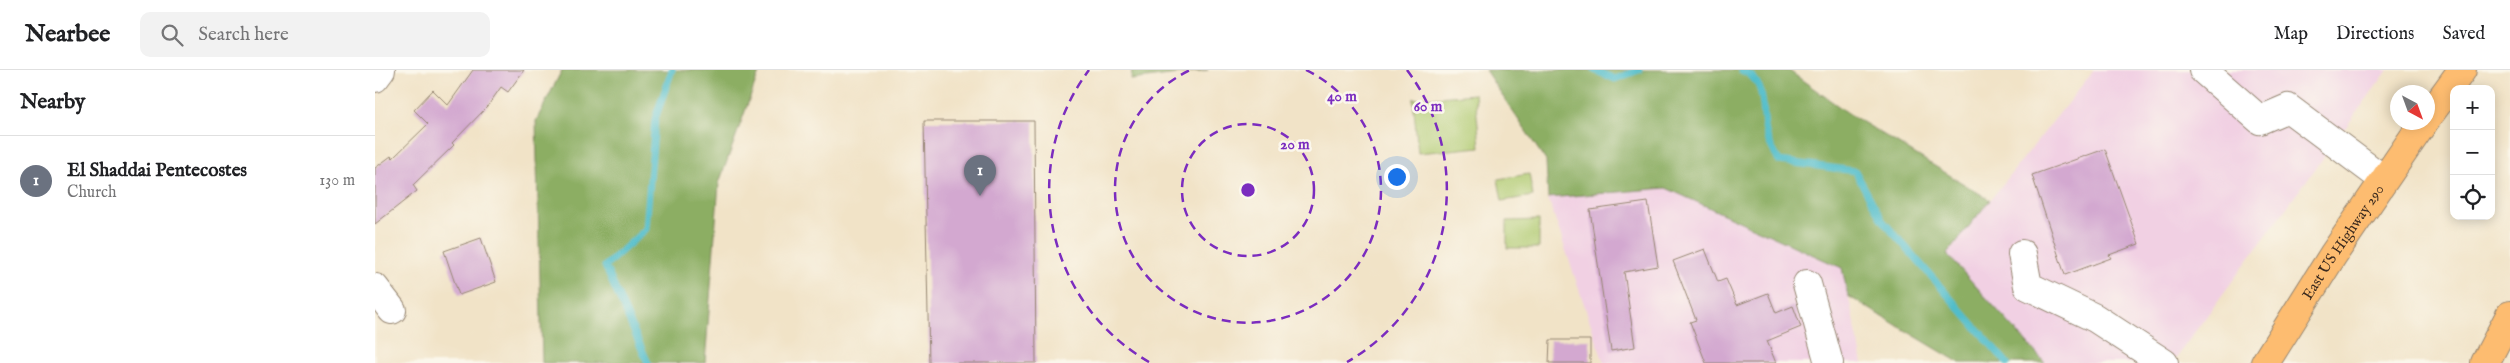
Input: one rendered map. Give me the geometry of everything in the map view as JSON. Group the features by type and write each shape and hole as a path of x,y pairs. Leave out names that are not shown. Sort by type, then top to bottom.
{"main road":[{"path":"2435,107 2462,70"},
{"name":"East US Highway 290","path":"2265,363 2284,330 2383,179 2418,130"},
{"path":"2485,363 2510,315"},
{"path":"2248,363 2284,330"},
{"path":"2279,363 2284,330"}],"street":[{"path":"375,78 381,70"},
{"path":"2203,70 2260,120 2288,108 2383,179"},
{"path":"2022,254 2028,286 2095,318 2164,363"},
{"path":"1807,284 1829,363"},
{"path":"375,288 392,310"}],"shaded area":[{"path":"2094,70 2388,70 2172,363 2045,363 1947,254"},
{"path":"1822,175 1863,363 1604,363 1548,198"}],"green space":[{"path":"562,70 760,70 719,183 705,363 542,363 536,121"},
{"path":"1132,70 1208,70 1131,80"},
{"path":"1485,70 1788,70 1848,113 1990,200 1947,254 2045,363 1960,363 1848,296 1842,268 1666,188 1548,198 1546,161"},
{"path":"1475,94 1480,147 1418,153 1413,99"},
{"path":"1529,174 1533,196 1502,201 1498,179"},
{"path":"1539,220 1539,248 1507,248 1507,221"}],"building":[{"path":"473,70 524,70 508,92 501,87 487,107 452,143 454,145 413,185 417,191 375,224 375,168 391,156 393,158 428,124 414,110 433,90 448,105"},
{"path":"924,121 1034,121 1036,363 929,363"},
{"path":"2105,149 2139,244 2109,255 2111,258 2065,275 2032,175"},
{"path":"1648,202 1658,266 1624,272 1635,347 1611,351 1590,210"},
{"path":"481,238 496,282 459,295 444,251"},
{"path":"1705,249 1718,282 1726,279 1737,305 1768,293 1776,313 1793,306 1801,327 1767,341 1776,363 1706,363 1690,322 1696,320 1673,261"},
{"path":"1550,340 1590,340 1590,363 1549,363"}],"waterway":[{"path":"648,363 605,266 646,229 655,119 672,70"},
{"path":"1594,70 1615,79 1639,70"},
{"path":"1741,70 1750,75 1760,90 1767,136 1779,161 1855,171 1882,220 2007,363"}],"place":[{"name":"El Shaddai Pentecostes","path":"980,196"}]}
